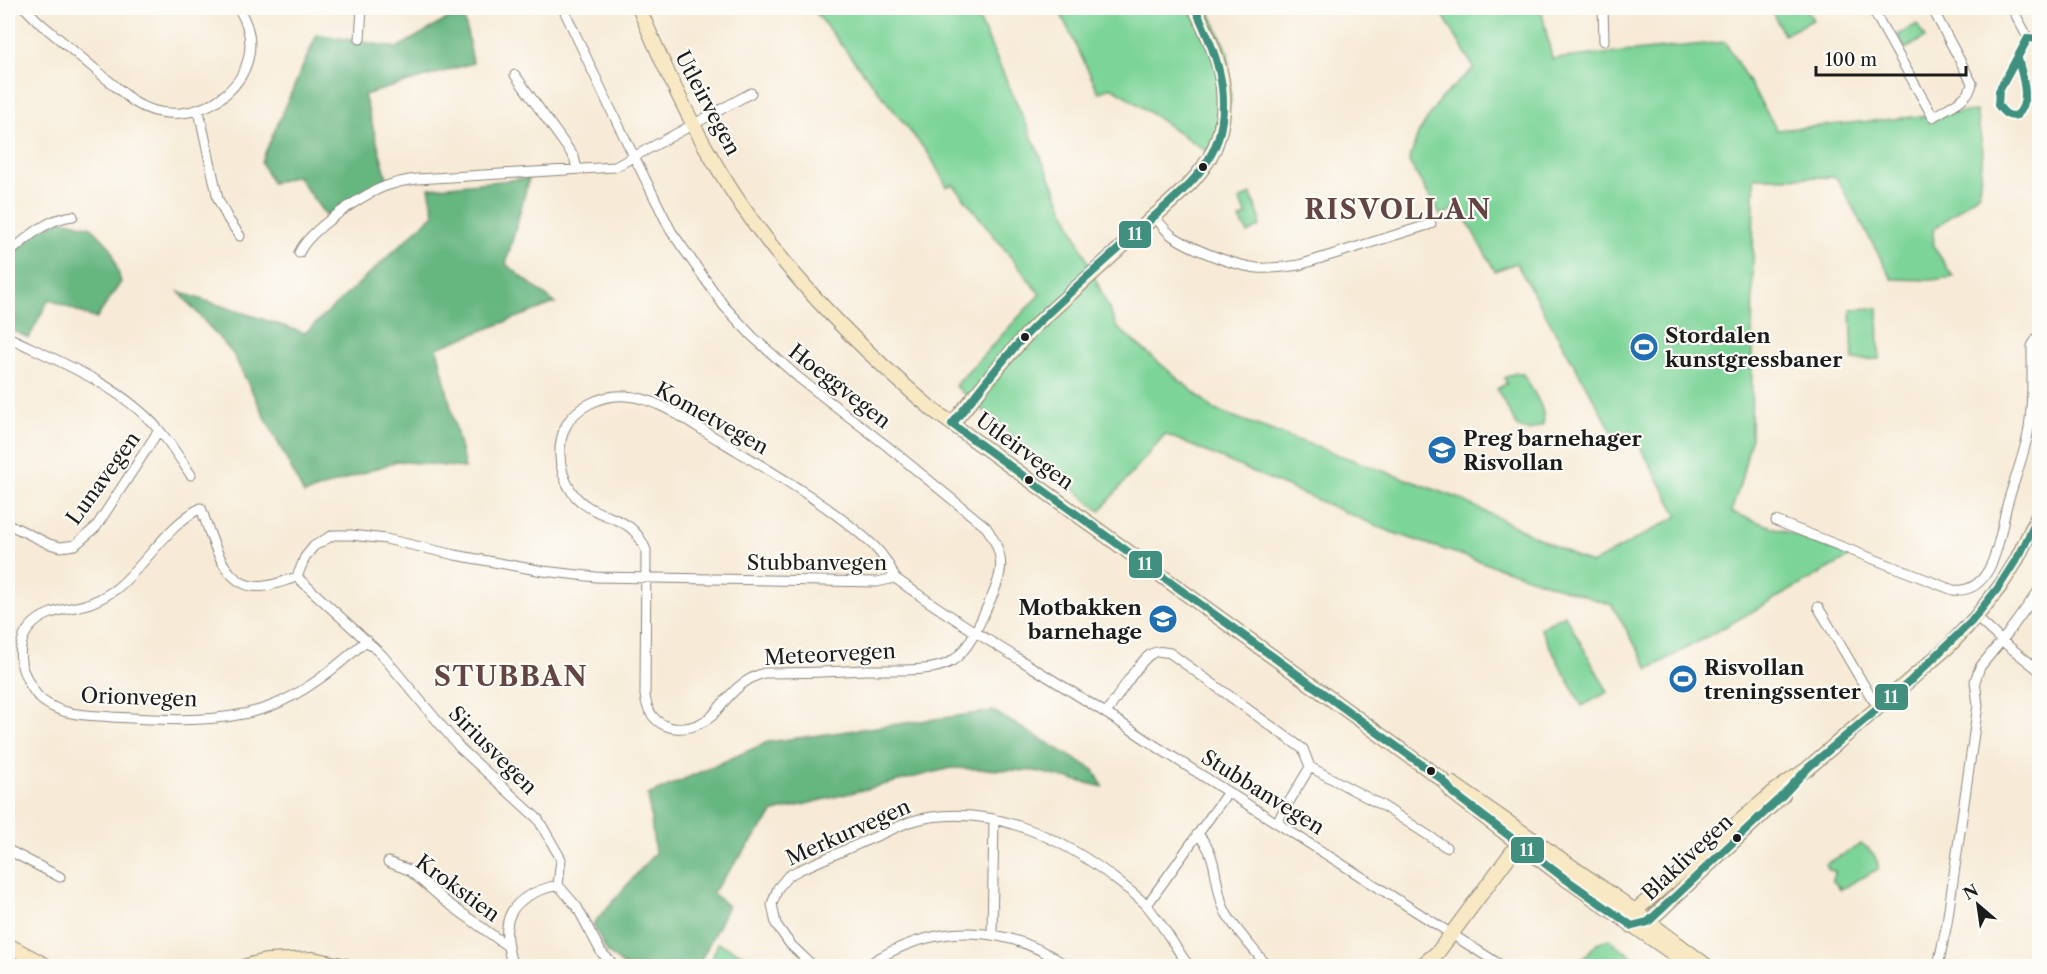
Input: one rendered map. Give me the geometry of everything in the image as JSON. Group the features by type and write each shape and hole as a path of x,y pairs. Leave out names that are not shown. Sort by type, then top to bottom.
{"main road":[{"name":"Utleirvegen","path":"639,8 658,54 692,124 746,210 815,298 881,364 952,424 1443,780 1452,793 1635,911 1707,966"},
{"path":"952,424 992,374 1037,325 1155,217 1204,168 1218,140 1226,102 1224,79 1206,29 1195,8"},
{"name":"Blaklivegen","path":"1807,769 1781,797 1648,922 1632,926 1635,911 1768,797 1807,769 1949,646 1976,617 2015,563 2040,512"},
{"name":"Utleirvegen","path":"1522,838 1632,926 1691,966"},
{"path":"1421,966 1438,952 1522,838"},
{"path":"8,945 31,963 47,966"},
{"path":"246,966 266,961 313,959 347,966"}],"street":[{"path":"25,8 113,86 141,107 166,114 199,111 220,100 231,88 247,60 249,33 247,22 238,8"},
{"path":"360,39 362,8"},
{"name":"Hoeggvegen","path":"563,8 671,231 709,287 740,324 799,378 986,527 998,548 1001,559 1001,576 975,632"},
{"path":"1603,8 1604,41"},
{"path":"1872,8 1933,117 1967,95 1972,90 1972,83 1932,8"},
{"path":"2012,8 2028,38 2040,39"},
{"path":"515,75 574,157 577,169"},
{"path":"299,254 302,245 318,229 374,191 390,184 417,179 615,167 752,93"},
{"path":"199,111 218,199 240,236"},
{"path":"8,254 44,225 60,218 73,216"},
{"path":"1155,217 1172,236 1209,254 1257,268 1299,265 1431,224"},
{"path":"8,337 72,367 130,403 159,430 191,475"},
{"path":"1776,521 1953,590 1961,591 1974,586 1993,561 1998,550 2007,506 2028,433 2032,346 2040,337"},
{"name":"Kometvegen","path":"646,579 646,550 642,539 618,519 589,507 574,493 563,474 560,459 561,442 566,427 576,413 605,398 625,395 663,407 796,486 874,546 890,564 896,578"},
{"name":"Lunavegen","path":"8,524 49,544 61,547 75,545 96,527 159,430"},
{"name":"Orionvegen","path":"297,578 262,587 245,584 232,576 222,564 201,508 188,514 133,574 103,598 86,605 56,611 41,618 29,628 20,649 22,666 36,693 45,703 79,715 165,720 221,717 264,708 303,691 367,640"},
{"name":"Stubbanvegen","path":"297,578 305,556 314,546 333,535 386,539 455,555 543,571 596,577 877,582 896,578 975,632 1107,712 1228,792 1502,966"},
{"name":"Siriusvegen","path":"297,578 367,640 460,748 538,819 561,858 558,885"},
{"name":"Meteorvegen","path":"646,579 646,704 652,717 671,727 687,728 706,720 735,689 753,676 932,668 953,660 975,632"},
{"path":"1938,966 1947,923 1978,705 1976,681 1980,667 2040,589"},
{"path":"1818,607 1879,707"},
{"path":"1976,617 2040,671"},
{"path":"1107,712 1143,661 1160,651 1170,653 1303,749 1310,767 1383,806 1446,847"},
{"path":"1277,822 1310,767"},
{"path":"1147,905 1228,792"},
{"name":"Merkurvegen","path":"813,966 790,944 776,924 773,914 774,895 788,876 843,850 922,818 951,815 994,819 1048,837 1075,851 1147,905 1190,966"},
{"path":"992,934 994,819"},
{"path":"1197,834 1207,844 1226,912 1267,966"},
{"path":"8,850 60,877"},
{"name":"Krokstien","path":"387,862 409,870 445,901 506,945"},
{"path":"558,885 577,907 601,952 615,966"},
{"name":"Krokstien","path":"513,966 506,945 508,922 516,904 538,890 558,885"},
{"path":"866,966 897,948 932,936 956,933 992,934 1020,941 1067,966"}],"green space":[{"path":"812,8 974,8 1117,327 1215,410 1458,498 1591,564 1678,516 1631,430 1616,438 1516,263 1495,271 1459,207 1441,216 1409,162 1418,134 1440,99 1474,68 1439,8 1541,8 1552,59 1725,42 1777,130 1976,111 1983,151 1979,193 1933,230 1934,247 1953,277 1932,280 1892,279 1836,177 1754,178 1751,438 1731,512 1852,556 1649,669 1612,605 1391,532 1165,434 1100,511 955,386 1040,294 953,184 947,187 930,156"},
{"path":"1058,8 1208,8 1228,53 1231,101 1209,153 1118,91 1110,87 1099,93"},
{"path":"1770,8 1806,8 1813,20 1784,35"},
{"path":"463,10 473,63 364,95 387,178 326,216 297,176 272,183 261,162 317,34 397,48"},
{"path":"1917,24 1925,38 1905,49 1898,35"},
{"path":"529,178 506,264 555,303 437,348 465,468 397,461 304,494 233,354 179,292 305,333 434,214 429,188"},
{"path":"1251,194 1260,219 1260,226 1248,233 1240,219 1247,215 1239,200"},
{"path":"63,220 91,227 111,248 121,282 96,319 49,299 29,338 8,329 8,256 40,229"},
{"path":"1878,308 1879,359 1853,360 1851,309"},
{"path":"1515,373 1523,374 1543,412 1543,425 1529,431 1518,428 1497,389 1507,383 1504,378"},
{"path":"1565,615 1608,692 1582,706 1540,628"},
{"path":"993,711 1094,770 1103,787 1035,771 951,768 774,812 712,893 728,906 698,966 624,966 607,952 593,924 655,853 648,795 768,742"},
{"path":"1861,844 1873,854 1878,869 1841,889 1832,880 1835,871 1829,870 1826,864"},
{"path":"1608,939 1646,966 1576,966 1597,943"},
{"path":"718,943 768,966 709,966"}],"transit line":[{"name":"11","path":"952,424 1026,335 1179,194 1206,164 1218,139 1222,122 1222,88 1215,56 1195,8"},
{"name":"11","path":"2018,59 2025,96 2022,110 2017,115 2011,116 1998,105 1999,91 2028,38 2040,39"},
{"name":"11","path":"952,424 1443,780 1453,793 1560,875 1632,926 1648,922 1782,796 1809,767 1909,682 1971,622 1998,588 2021,552 2040,513"}],"place":[{"name":"Stordalen kunstgressbaner","path":"1644,347"},
{"name":"Preg barnehager Risvollan","path":"1442,450"},
{"name":"Motbakken barnehage","path":"1163,619"},
{"name":"Risvollan treningssenter","path":"1683,679"}],"district":[{"name":"RISVOLLAN","path":"1398,209"},
{"name":"STUBBAN","path":"511,676"}]}
